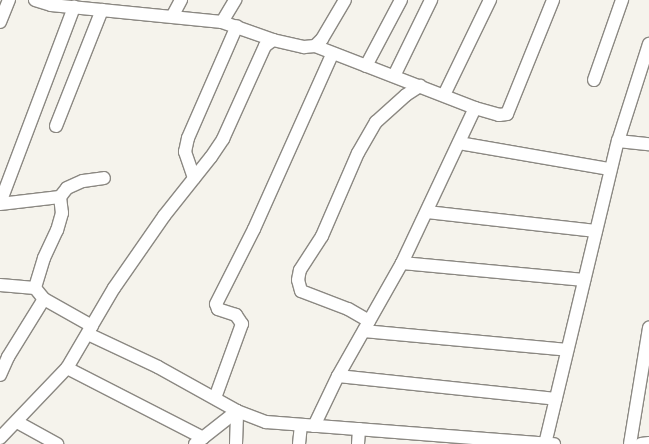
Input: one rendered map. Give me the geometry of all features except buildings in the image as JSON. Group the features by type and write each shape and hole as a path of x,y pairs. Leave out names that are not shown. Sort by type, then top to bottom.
{"street":[{"path":"0,22 8,0"},
{"path":"35,0 74,7 173,15 222,22 237,26 273,40 304,47 315,46 332,54 394,76 475,108 499,115 507,114 552,0"},
{"path":"173,15 181,0"},
{"path":"222,22 235,0"},
{"path":"315,46 322,39 345,0"},
{"path":"366,66 400,0"},
{"path":"394,76 431,0"},
{"path":"444,95 490,0"},
{"path":"594,80 622,0"},
{"path":"60,197 0,204 74,7"},
{"path":"56,126 102,10"},
{"path":"194,178 185,152 188,138 237,26"},
{"path":"0,438 17,422 67,368 143,246 223,139 265,46 273,40"},
{"path":"0,285 35,288 44,299 90,330 236,411 266,422 548,443 567,350 610,169 649,44"},
{"path":"215,398 242,324 236,315 218,309 216,304 254,228 332,54"},
{"path":"420,86 402,99 376,122 358,153 322,236 300,270 298,280 301,291 348,309 367,326 567,350"},
{"path":"314,426 338,376 402,263 475,108"},
{"path":"618,141 649,144"},
{"path":"459,143 610,169"},
{"path":"35,288 44,258 58,230 62,213 60,197 67,188 83,181 104,178"},
{"path":"427,212 596,231"},
{"path":"402,263 584,280"},
{"path":"0,375 4,357 44,299"},
{"path":"630,444 649,328"},
{"path":"67,368 199,441 236,411"},
{"path":"338,376 556,399"},
{"path":"236,411 238,426 236,444"},
{"path":"17,422 57,444"},
{"path":"299,444 301,425"},
{"path":"358,444 359,429"},
{"path":"641,444 649,443"}]}
